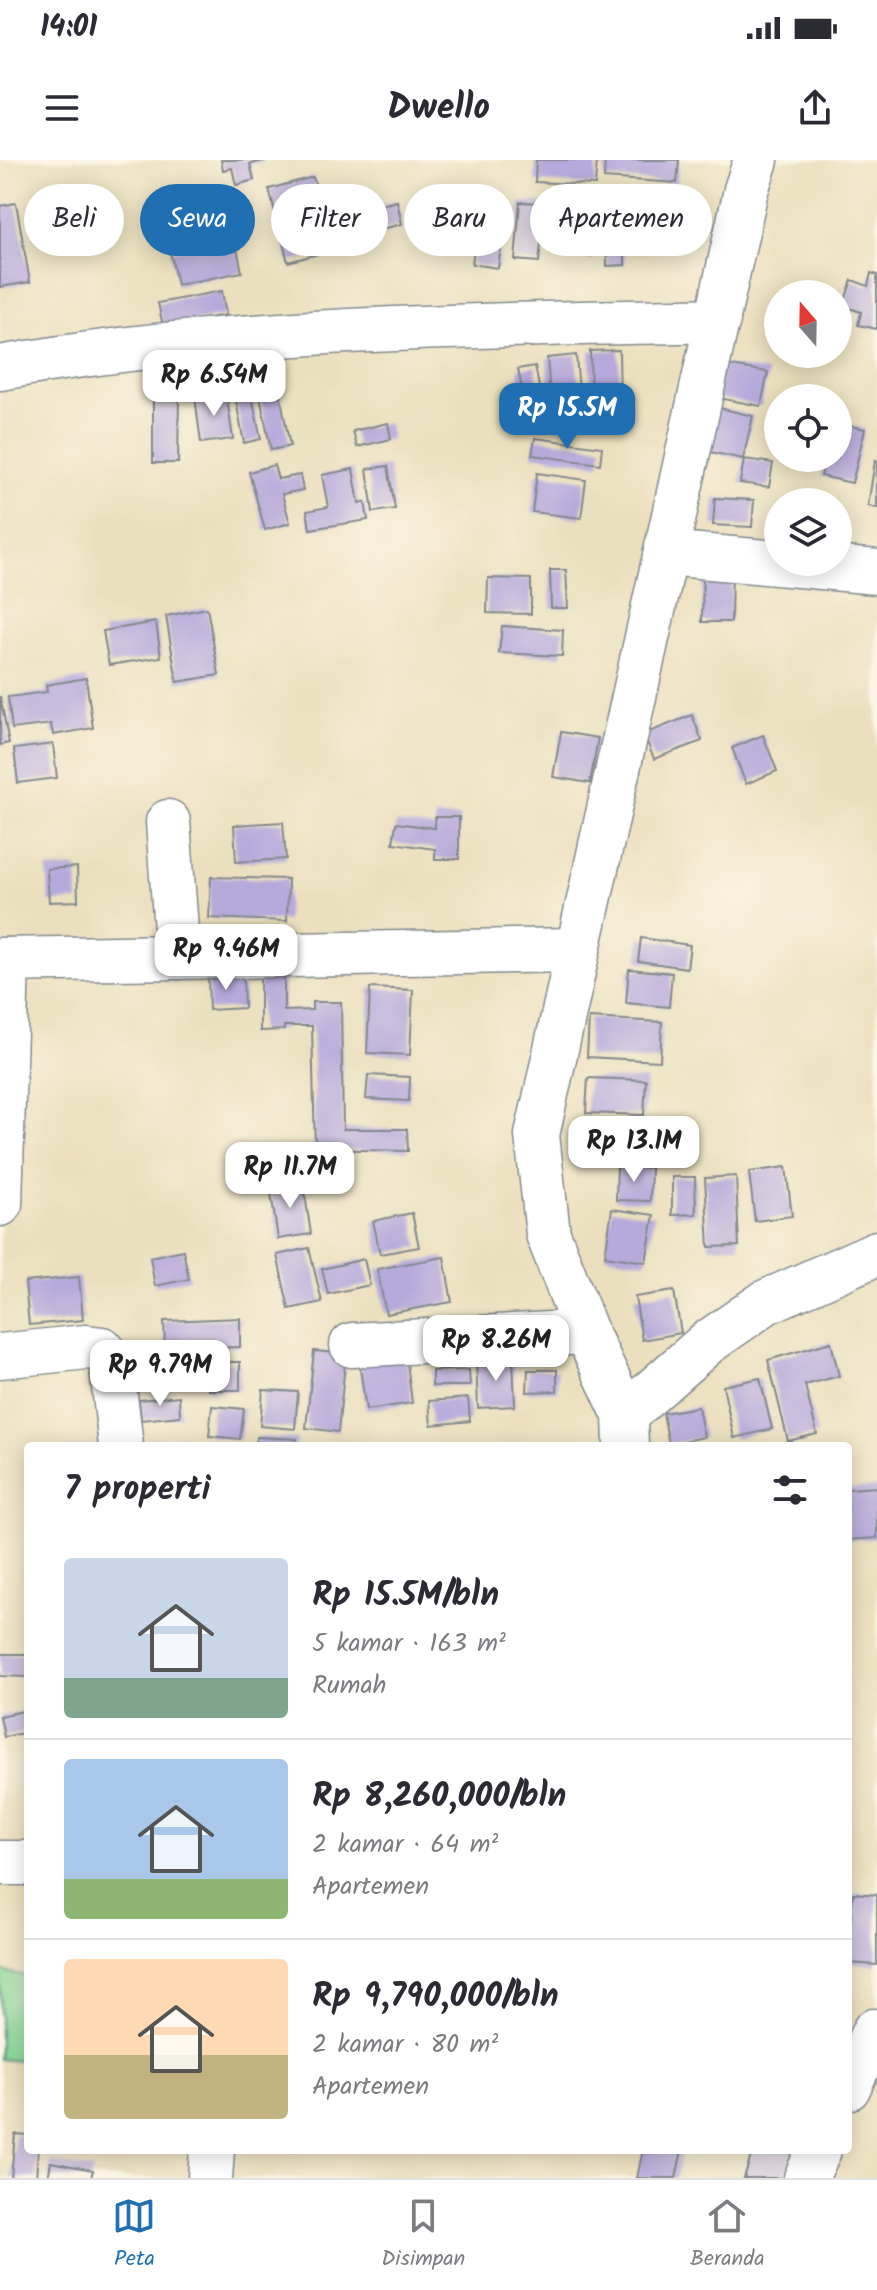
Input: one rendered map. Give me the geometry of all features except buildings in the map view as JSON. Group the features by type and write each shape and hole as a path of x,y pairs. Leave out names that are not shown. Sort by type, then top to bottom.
{"street":[{"path":"756,160 746,190 537,1135 548,1234 626,1430 707,1343 766,1302 877,1253"},
{"path":"0,368 152,345 420,328 718,320"},
{"path":"666,553 877,572"},
{"path":"168,822 178,957"},
{"path":"0,1204 3,960 576,950"},
{"path":"352,1345 586,1332"},
{"path":"0,1356 86,1347 102,1349 111,1361 121,1442"},
{"path":"0,1863 24,1863"},
{"path":"852,2075 866,2029"},
{"path":"210,2178 212,2154"},
{"path":"806,2178 817,2154"}],"green space":[{"path":"0,1971 24,1975 24,2062 0,2059"}]}
